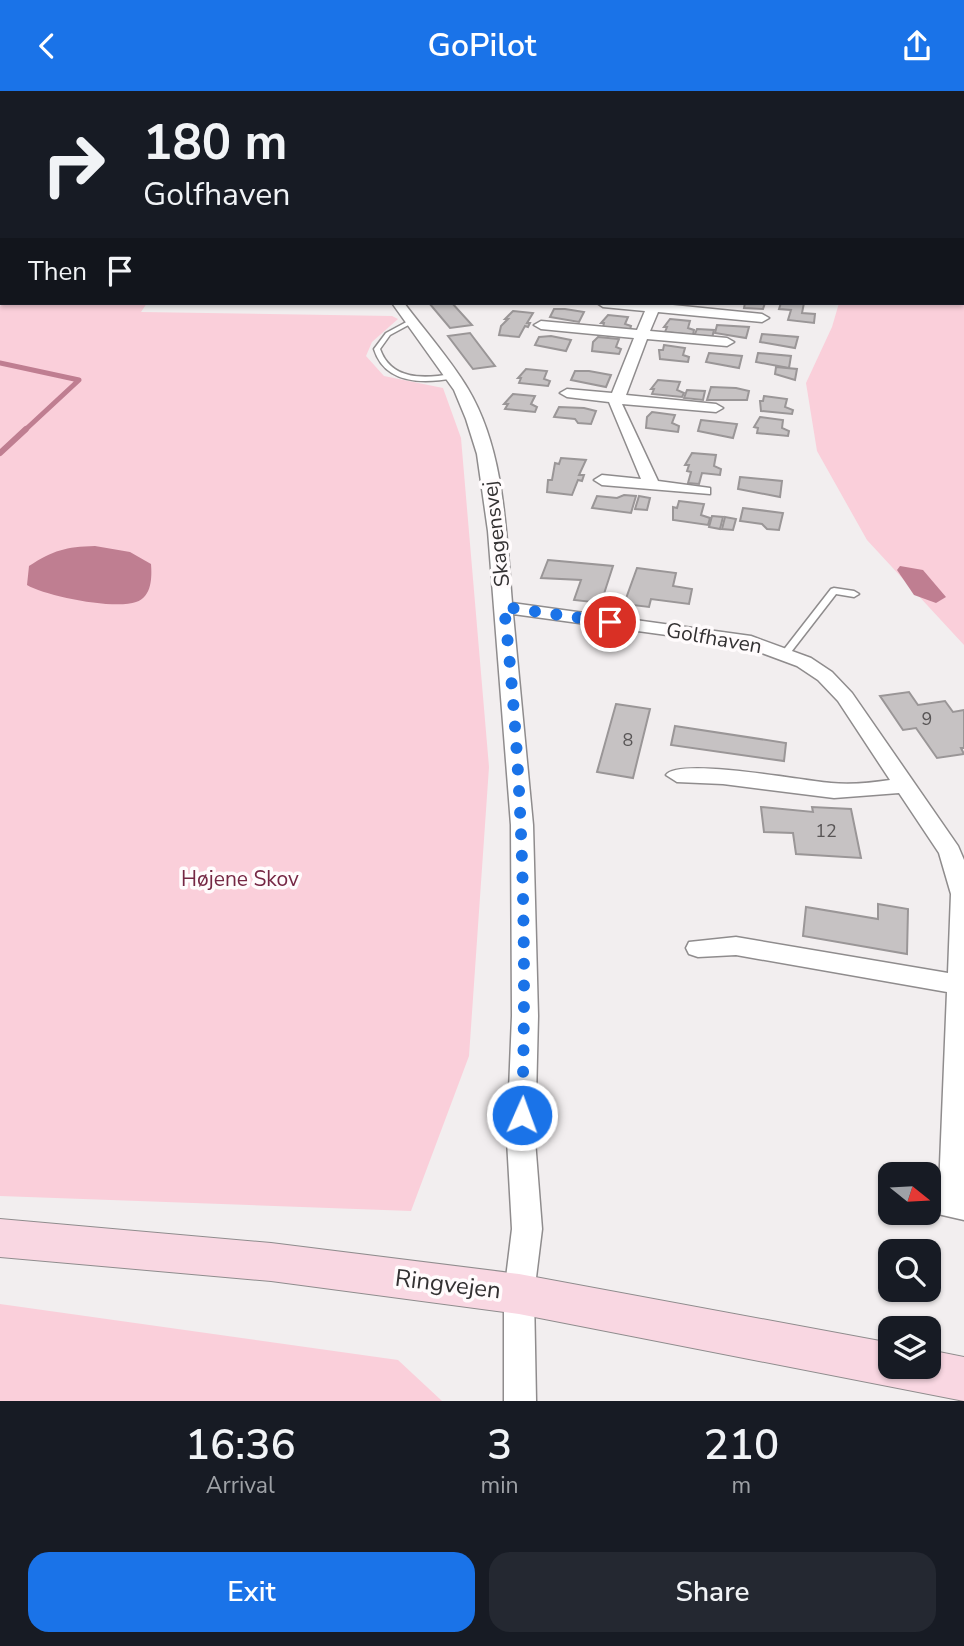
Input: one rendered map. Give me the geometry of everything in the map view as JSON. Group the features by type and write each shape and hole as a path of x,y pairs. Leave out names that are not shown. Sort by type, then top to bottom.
{"main road":[{"name":"Ringvejen","path":"0,1238 271,1262 520,1294 878,1363"},
{"path":"941,1375 964,1379"}],"street":[{"name":"Skagensvej","path":"400,305 451,376 470,409 485,454 497,531 522,839 525,1016 521,1140 527,1230 520,1294 520,1401"},
{"path":"628,305 762,318"},
{"path":"652,485 615,404 653,307"},
{"path":"541,325 727,342"},
{"path":"567,393 716,408"},
{"path":"602,480 704,491"},
{"name":"Golfhaven","path":"504,607 744,640 785,654 825,676 845,697 950,852 959,872 963,894 961,985 949,1203"},
{"path":"677,775 716,774 846,791 905,785"},
{"path":"698,948 736,946 961,985"}],"lane":[{"path":"412,321 380,341 377,349 380,359 407,377 430,380 451,376"},
{"path":"785,654 834,591 854,594"}],"green space":[{"name":"Højene Skov","path":"146,305 141,312 392,316 398,319 372,342 366,356 384,376 443,388 461,438 489,767 469,1056 411,1211 0,1196 0,306"},
{"path":"838,305 964,305 964,645 867,540 817,451 806,383 832,327"},
{"path":"0,1304 398,1360 442,1401 0,1401"}],"shaded area":[{"path":"95,546 130,552 151,564 151,580 145,596 126,604 97,603 80,601 27,585 29,566 60,550"},
{"path":"900,566 923,570 946,597 936,603 914,595 897,570"}],"building":[{"path":"431,305 454,305 472,325 450,328"},
{"path":"745,305 764,305 763,309 744,308"},
{"path":"780,305 804,305 802,313 815,314 814,323 788,320 791,310 779,309"},
{"path":"554,309 584,312 579,322 550,317"},
{"path":"513,311 533,313 527,323 530,323 528,327 525,326 519,337 499,335 501,326 508,319 505,319"},
{"path":"608,315 628,317 625,324 631,326 630,330 603,327 604,323 601,323"},
{"path":"670,319 690,321 688,328 694,330 693,335 665,332 667,327 664,327"},
{"path":"717,325 749,327 746,338 715,333"},
{"path":"697,329 714,330 712,338 694,336"},
{"path":"470,333 495,366 473,369 448,336"},
{"path":"762,334 798,337 795,348 760,342"},
{"path":"551,336 571,340 566,351 535,345 539,337"},
{"path":"598,337 619,339 616,347 621,349 619,354 592,351 593,342"},
{"path":"664,345 685,348 683,355 689,357 688,362 660,359 659,350 663,350"},
{"path":"709,353 742,356 739,368 706,362"},
{"path":"758,353 791,356 789,368 756,362"},
{"path":"776,367 797,369 795,380 775,374"},
{"path":"526,369 547,371 544,379 550,381 548,386 519,383 521,378 518,378"},
{"path":"575,371 611,375 606,387 571,380"},
{"path":"658,380 680,382 677,390 684,393 682,397 652,394 654,389 651,389"},
{"path":"711,387 749,391 747,400 707,400"},
{"path":"687,390 705,391 703,400 684,398"},
{"path":"513,394 535,396 531,404 537,407 535,412 505,409 508,404 504,404"},
{"path":"764,396 787,399 785,407 793,410 792,414 761,411 760,401 763,401"},
{"path":"559,407 596,411 591,424 578,423 575,419 554,417"},
{"path":"652,412 675,415 672,423 679,426 678,432 646,428 647,417"},
{"path":"760,417 783,420 782,428 789,431 788,436 757,433 758,428 754,427"},
{"path":"701,420 737,424 733,438 698,431"},
{"path":"692,453 716,455 714,466 721,469 720,475 702,473 699,484 688,483 691,472 687,471 689,465 685,465"},
{"path":"561,458 586,460 579,475 584,475 582,481 578,480 572,495 547,492 548,480 552,480 555,463 559,464"},
{"path":"740,477 782,481 780,497 738,489"},
{"path":"624,495 636,496 631,513 592,508 597,496 617,498"},
{"path":"639,496 650,498 647,510 635,509"},
{"path":"679,501 704,504 701,515 710,518 708,525 673,520 673,507 677,508"},
{"path":"743,508 783,513 779,530 740,521"},
{"path":"712,516 723,517 720,529 709,527"},
{"path":"725,517 736,519 733,530 722,529"},
{"path":"548,560 613,566 601,603 574,600 581,580 541,578"},
{"path":"637,568 676,573 673,586 692,589 689,604 651,599 649,607 624,604"},
{"path":"909,692 918,705 945,701 953,712 964,710 964,748 961,748 964,754 937,758 916,728 903,730 880,696"},
{"path":"616,704 650,709 633,778 597,772"},
{"path":"675,726 786,743 784,761 671,745"},
{"path":"761,807 813,812 812,807 851,809 861,858 796,854 793,833 764,832"},
{"path":"878,904 908,909 907,954 803,936 806,907 878,919"}],"waterway":[{"path":"0,363 79,380 24,431"},
{"path":"0,453 26,429"}],"route":[{"path":"522,1115 525,1016 522,825 504,607 610,622"}]}
